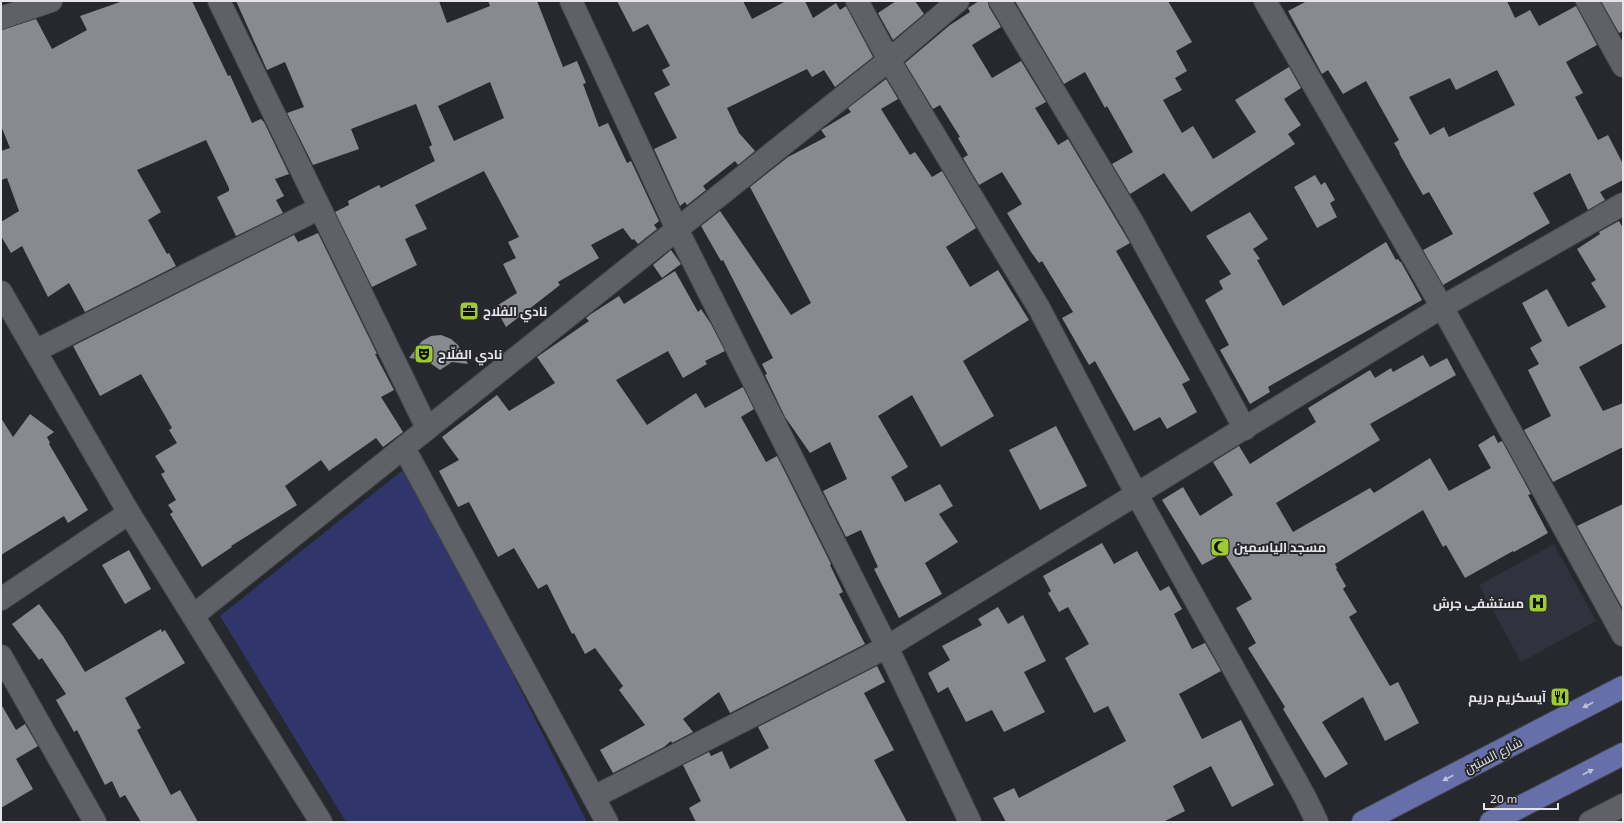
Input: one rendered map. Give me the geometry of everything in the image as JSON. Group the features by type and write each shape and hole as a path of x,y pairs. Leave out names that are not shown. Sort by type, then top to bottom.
{"main road":[{"name":"شارع الستين","path":"1363,822 1621,694"},
{"path":"1491,822 1623,754"}],"street":[{"path":"1,18 51,1"},
{"path":"220,1 428,428"},
{"path":"571,1 677,229 887,647 970,822"},
{"path":"857,1 889,60 1039,308 1137,495 1305,797 1317,822"},
{"path":"194,615 889,60 958,1"},
{"path":"1000,1 1133,223 1245,429"},
{"path":"1266,1 1442,307 1623,635"},
{"path":"1587,1 1623,66"},
{"path":"594,797 887,647 1442,307 1623,204"},
{"path":"35,351 320,208"},
{"path":"1,292 129,513 194,615 321,822"},
{"path":"404,448 607,822"},
{"path":"1,599 129,513"},
{"path":"1,656 95,822"},
{"path":"1590,822 1623,805"}],"shaded area":[{"path":"408,466 587,822 346,822 220,616"},
{"name":"مستشفى جرش","path":"1554,544 1596,621 1521,662 1479,585"}],"building":[{"path":"123,1 192,1 228,76 230,75 252,123 261,119 264,122 289,174 275,179 284,196 276,200 283,213 236,236 217,197 229,191 229,188 206,140 137,170 161,212 148,220 167,254 169,253 176,266 85,312 69,283 48,297 22,246 11,253 1,236 1,222 19,211 7,178 1,180 1,151 10,148 1,126 1,30 36,19 52,49 87,30 80,16"},
{"path":"236,1 439,1 447,23 490,6 488,1 537,1 563,67 577,61 586,83 583,84 599,127 608,123 627,163 631,161 659,221 654,225 657,229 638,244 634,239 632,240 623,228 591,245 599,258 558,282 560,285 506,327 495,307 517,293 503,264 516,258 508,242 519,237 484,171 415,205 427,229 405,239 417,265 372,287 335,212 349,205 348,201 379,185 381,188 435,161 429,147 432,145 416,104 351,129 359,149 313,165 287,113 304,107 285,62 267,70","holes":["490,82 504,118 454,141 438,106"]},
{"path":"617,1 743,1 752,19 786,1 805,1 813,18 836,3 840,10 846,6 873,57 835,87 824,70 812,77 807,69 727,108 739,133 755,151 738,165 735,161 703,186 706,190 687,205 685,202 680,206 654,149 677,138 654,93 670,85 662,70 670,66 648,24 633,32"},
{"path":"896,1 915,1 924,14 893,40 878,13"},
{"path":"979,1 988,1 989,7 1001,27 972,45 992,78 1021,61 1046,102 1035,108 1058,145 1068,139 1130,243 1116,251 1190,380 1182,384 1197,412 1167,429 1160,417 1134,431 1095,361 1089,365 1062,318 1073,312 1042,261 1039,263 1007,213 1022,204 1002,172 979,185 963,158 968,155 958,138 960,137 940,105 933,109 905,63 950,25 970,12 968,8"},
{"path":"1015,1 1168,1 1192,42 1176,51 1187,71 1175,78 1182,90 1163,100 1182,133 1193,126 1213,159 1223,153 1256,132 1235,100 1289,67 1301,88 1284,99 1301,125 1288,134 1295,144 1191,212 1164,173 1130,194 1112,164 1133,152 1107,106 1105,108 1085,72 1064,84"},
{"path":"1307,1 1507,1 1515,18 1530,10 1539,26 1576,6 1597,45 1566,62 1583,93 1575,97 1598,140 1608,135 1623,164 1623,180 1600,192 1605,200 1588,210 1570,173 1533,193 1550,223 1443,285 1423,250 1453,234 1429,192 1423,195 1399,153 1394,143 1399,140 1366,81 1343,94 1328,70 1322,74 1288,11","holes":["1497,70 1515,105 1449,137 1444,127 1430,135 1409,97 1450,78 1456,90"]},
{"path":"1601,1 1623,1 1623,31 1619,33"},
{"path":"886,79 898,99 881,109 910,155 915,152 932,177 942,171 976,228 946,247 970,287 998,270 1029,320 963,361 994,416 941,447 912,395 878,416 908,467 891,477 905,502 940,484 953,506 939,514 958,542 925,563 942,594 899,618 874,569 878,567 861,530 846,537 823,491 847,479 830,442 810,453 785,417 765,375 767,374 762,364 773,358 723,260 721,261 701,226 720,211 791,315 811,303 750,187 788,157 826,137 821,130 851,112 848,108"},
{"path":"1315,175 1321,185 1325,182 1335,200 1330,203 1337,217 1317,228 1294,187"},
{"path":"1250,212 1268,239 1253,249 1260,259 1257,260 1283,306 1386,242 1396,260 1398,259 1401,262 1422,300 1268,387 1270,392 1250,404 1220,350 1229,345 1205,300 1223,289 1219,281 1231,274 1206,236"},
{"path":"1619,221 1623,228 1623,343 1579,367 1603,411 1623,403 1623,447 1553,482 1524,430 1551,416 1528,370 1539,364 1530,348 1542,341 1522,303 1547,289 1568,327 1606,307 1591,283 1596,280 1577,249 1600,234 1599,232"},
{"path":"318,233 377,354 375,354 394,390 381,397 403,432 383,447 376,438 329,471 321,460 285,486 297,505 231,546 232,547 202,567 170,514 173,512 168,505 176,500 161,474 165,472 155,456 177,443 169,430 172,428 141,374 100,396 73,346 294,235 298,242"},
{"path":"671,250 681,264 662,278 653,265"},
{"path":"675,271 698,312 701,309 711,324 725,351 705,361 707,364 683,378 668,351 616,380 647,425 696,393 705,408 743,387 754,409 741,417 766,462 777,456 831,564 830,565 843,592 839,594 865,644 730,713 719,692 683,719 693,732 672,743 671,741 664,747 613,773 600,750 645,725 619,690 623,686 595,648 585,654 574,633 572,634 547,584 538,589 514,548 498,557 469,502 458,507 439,471 459,460 442,437 497,395 509,411 555,383 537,357 589,321 586,318 591,314 619,296 624,304"},
{"path":"441,335 451,339 458,345 468,364 452,362 440,370 426,360 409,358 422,341 431,336"},
{"path":"1423,355 1430,367 1447,358 1456,375 1370,424 1380,440 1276,503 1293,532 1370,488 1374,493 1430,458 1449,491 1491,468 1478,445 1494,435 1498,443 1502,441 1531,494 1528,495 1548,533 1465,578 1446,545 1443,547 1423,510 1335,564 1336,569 1346,586 1343,589 1357,612 1349,617 1390,686 1398,682 1419,723 1385,741 1363,697 1322,722 1348,764 1325,778 1283,709 1285,707 1248,648 1256,643 1236,608 1252,599 1224,553 1202,565 1162,500 1183,487 1200,516 1233,495 1213,462 1239,446 1250,464 1316,422 1308,408 1370,370 1375,378 1391,368 1393,372"},
{"path":"30,414 54,432 47,437 50,443 49,444 88,510 68,523 64,516 1,555 1,418 13,437"},
{"path":"1056,426 1087,486 1040,510 1009,450"},
{"path":"1623,504 1623,609 1577,526"},
{"path":"1102,543 1114,564 1137,551 1160,591 1169,586 1182,609 1174,614 1192,649 1205,643 1221,671 1179,694 1202,739 1241,720 1274,785 1232,807 1211,766 1173,786 1185,811 1163,822 1006,822 993,798 1014,788 1019,798 1126,741 1108,706 1094,713 1065,658 1089,644 1068,607 1059,612 1048,593 1051,591 1043,576"},
{"path":"129,550 151,589 125,604 102,565"},
{"path":"39,604 63,636 85,672 161,629 162,632 165,630 185,663 125,698 141,728 137,730 171,795 180,790 198,822 141,822 125,795 120,798 112,781 105,785 77,730 74,732 56,700 66,694 42,658 39,660 12,624"},
{"path":"998,607 1008,624 1023,615 1046,661 1024,672 1045,712 1004,732 992,710 966,722 948,687 938,693 928,673 950,660 942,646 982,625 978,619"},
{"path":"877,666 885,682 864,693 894,750 874,760 907,822 696,822 689,808 701,801 683,765 709,752 711,756 722,751 730,769 769,748 758,727"},
{"path":"1,704 16,730 25,724 38,746 16,759 33,789 1,808"}],"place":[{"name":"نادي الفلاح","path":"469,311"},
{"name":"نادي الفلّاح","path":"424,354"},
{"name":"مسجد الياسمين","path":"1220,547"},
{"name":"مستشفى جرش","path":"1538,603"},
{"name":"آيسكريم دريم","path":"1560,697"}]}
